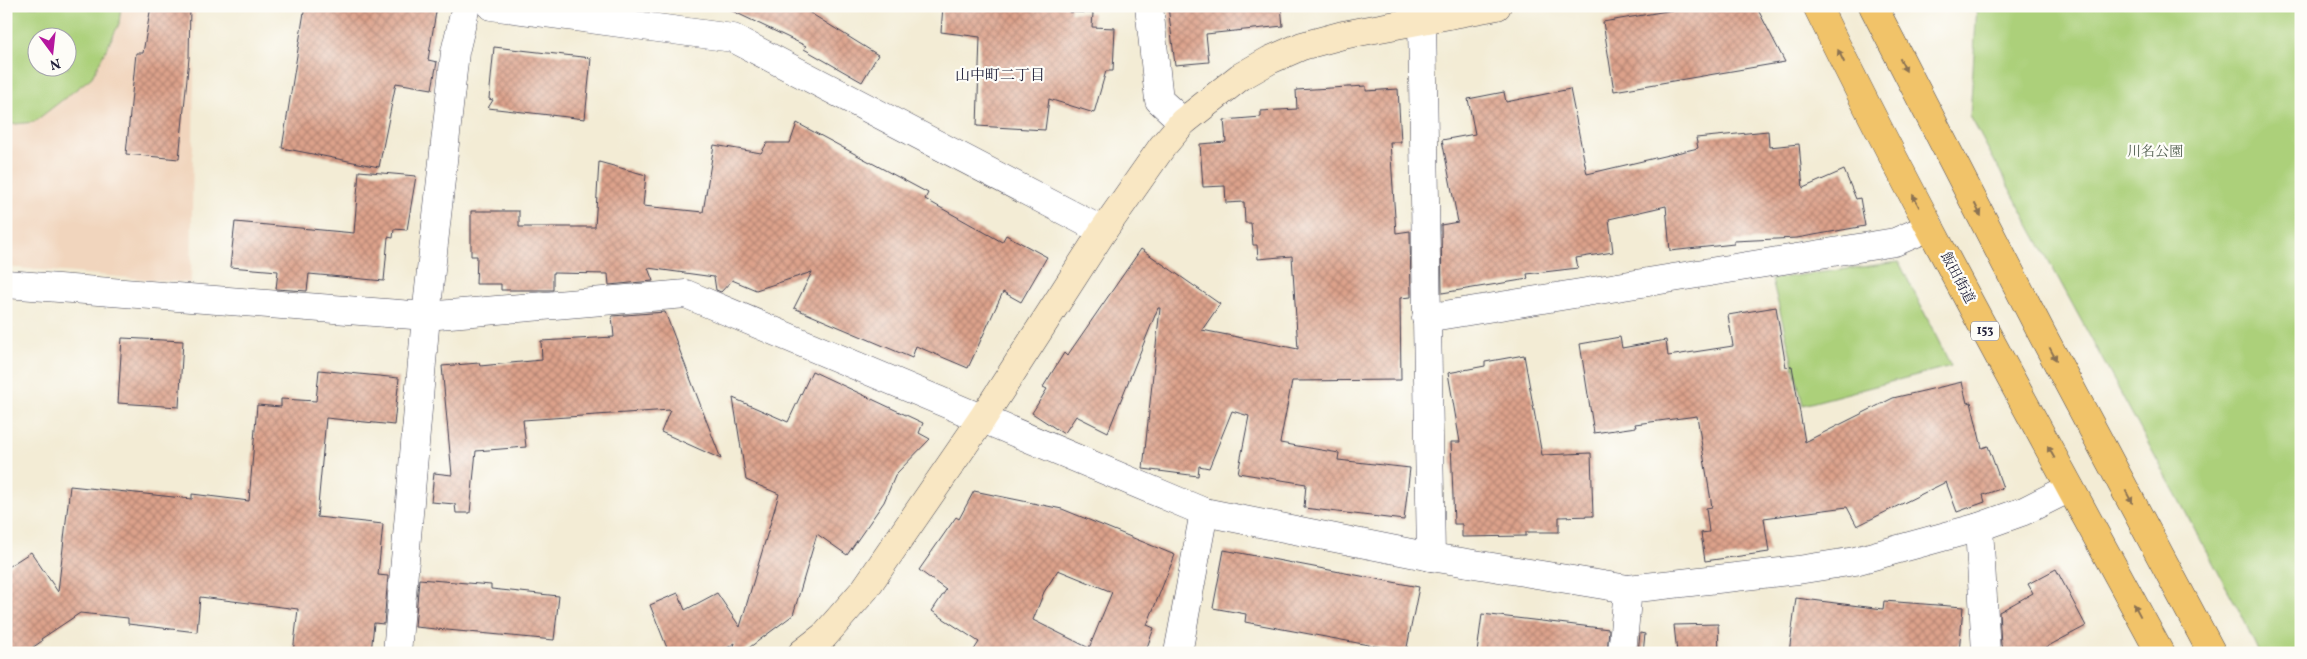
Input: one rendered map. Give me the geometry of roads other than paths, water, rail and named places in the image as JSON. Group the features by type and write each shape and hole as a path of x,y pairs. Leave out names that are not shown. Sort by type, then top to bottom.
{"highway":[{"name":"飯田街道","path":"1817,6 2000,362 2160,653"},
{"path":"1874,6 2038,325 2212,653"}],"street":[{"path":"397,653 426,316 455,52 466,6"},
{"path":"491,6 733,38 1104,231"},
{"path":"1149,6 1159,100 1183,122"},
{"path":"802,653 824,636 865,589 982,419 1104,231 1162,147 1183,122 1240,77 1270,60 1302,46 1343,35 1497,6"},
{"path":"1422,20 1431,557"},
{"path":"1426,318 1895,242 1930,227"},
{"path":"6,284 426,316 686,294 1204,512 1431,557 1628,589 1779,572 1855,561 1979,526 2024,510 2070,488"},
{"path":"1178,653 1204,512"},
{"path":"1979,526 1986,653"},
{"path":"1622,653 1628,589"}],"district":[{"name":"山中町二丁目","path":"1000,76"}],"park label":[{"name":"川名公園","path":"2155,152"}]}
